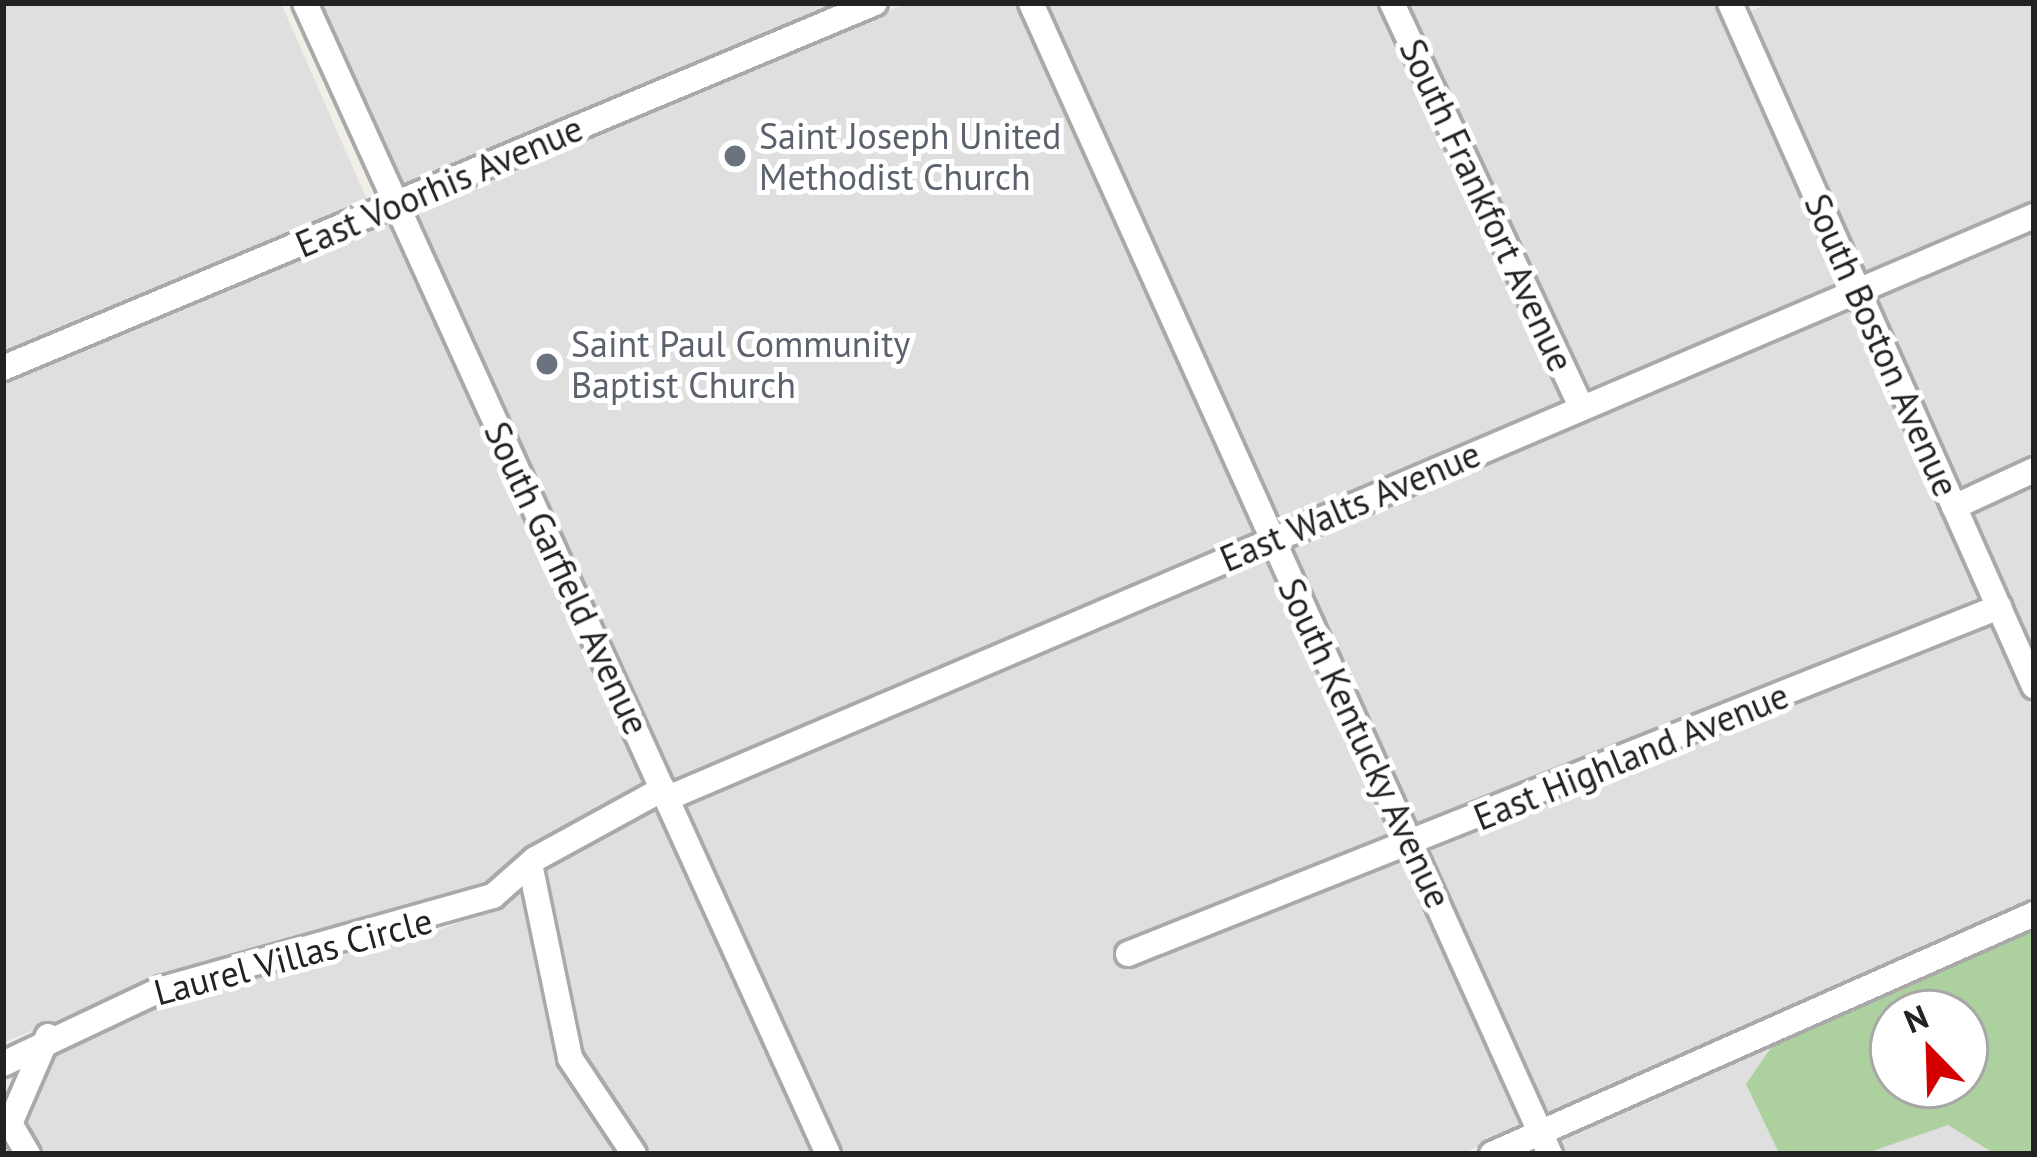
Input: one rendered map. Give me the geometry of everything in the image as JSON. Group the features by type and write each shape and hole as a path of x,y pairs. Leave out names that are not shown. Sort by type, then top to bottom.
{"street":[{"name":"South Garfield Avenue","path":"304,3 828,1154"},
{"name":"East Voorhis Avenue","path":"3,368 875,3"},
{"name":"South Kentucky Avenue","path":"1031,3 1546,1143"},
{"name":"South Frankfort Avenue","path":"1392,3 1581,407"},
{"name":"South Boston Avenue","path":"1733,4 2034,686"},
{"name":"East Walts Avenue","path":"665,793 2034,217"},
{"path":"1954,507 2034,470"},
{"name":"East Highland Avenue","path":"1128,954 1412,845 1999,607"},
{"name":"Laurel Villas Circle","path":"3,1064 48,1036 162,989 430,921 493,896 530,864 665,793"},
{"path":"530,864 570,1058 634,1154"},
{"path":"1492,1154 1546,1143 2034,914"},
{"path":"28,1154 6,1118 48,1036"}],"shaded area":[{"path":"3,3 281,3 368,202 3,354"},
{"path":"317,3 842,3 401,188"},
{"path":"907,3 1019,3 1256,533 673,782 411,211"},
{"path":"1043,3 1380,3 1565,400 1276,524"},
{"path":"1404,3 1718,3 1843,284 1586,391"},
{"path":"1769,3 2034,3 2034,203 1863,276 1747,13"},
{"path":"386,221 646,784 516,854 487,885 158,977 3,1043 3,382"},
{"path":"2034,230 2034,457 1959,491 1873,299"},
{"path":"1853,307 1984,600 1418,829 1286,547"},
{"path":"2034,484 2034,659 1969,514"},
{"path":"1266,556 1397,837 1114,946 1122,968 1407,860 1527,1126 1461,1154 840,1154 683,805"},
{"path":"1994,623 2034,713 2034,901 1547,1117 1428,852"},
{"path":"656,807 813,1154 647,1154 580,1054 542,869"},
{"path":"524,885 561,1065 620,1154 41,1154 22,1126 57,1046 166,1001 434,932 498,907"},
{"path":"1869,1001 1773,1045 1785,1154 1562,1154 1556,1140"},
{"path":"1948,1125 1995,1154 1864,1154 1900,1139"}],"green space":[{"path":"2034,930 2034,1154 1995,1154 1948,1125 1864,1154 1778,1151 1746,1084 1773,1045 1869,1003 1869,1109 1989,1109 1989,989 1900,989"}],"place":[{"name":"Saint Joseph United Methodist Church","path":"735,156"},
{"name":"Saint Paul Community Baptist Church","path":"547,364"}]}
